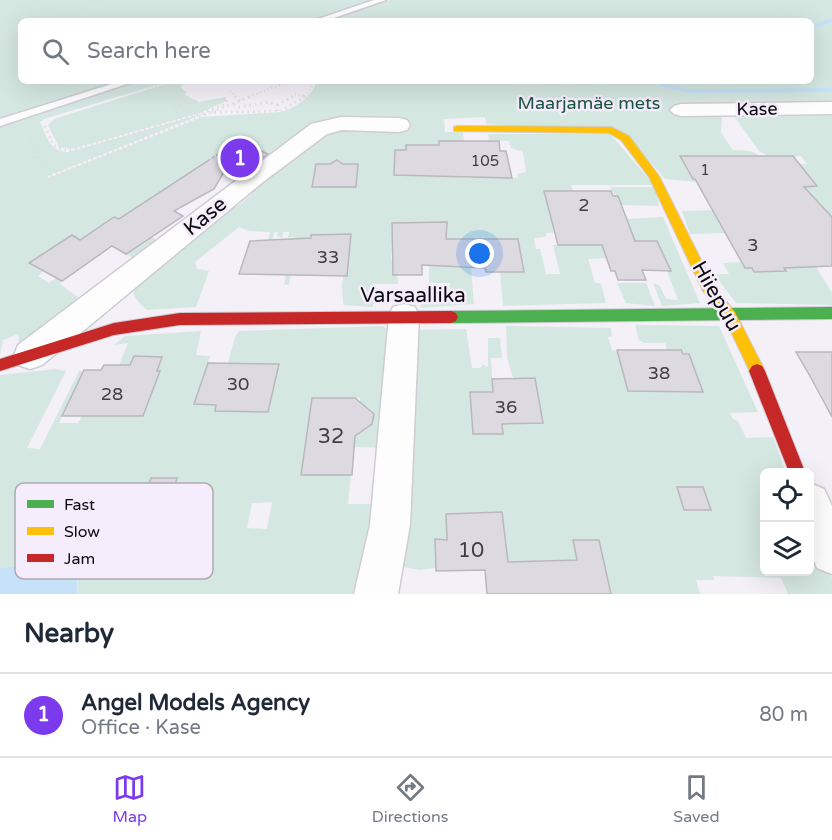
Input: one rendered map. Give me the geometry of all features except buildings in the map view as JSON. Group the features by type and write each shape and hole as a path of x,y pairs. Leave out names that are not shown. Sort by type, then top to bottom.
{"street":[{"name":"Kase","path":"681,110 832,108"},
{"name":"Kase","path":"30,355 254,177 319,129 341,123 399,125"},
{"name":"Hiiepuu","path":"457,129 616,131 655,176 710,291 729,314 774,412 795,468"},
{"path":"124,281 122,293 125,308 129,315 142,324"},
{"name":"Varsaallika","path":"0,365 114,329 142,324 234,317 832,313"},
{"path":"376,594 390,525 404,316"},
{"path":"814,512 832,553"}],"lane":[{"path":"325,18 382,0"},
{"path":"0,123 122,84"}],"path":[{"path":"33,0 37,5 69,15"},
{"path":"63,18 104,0"},
{"path":"772,18 789,0"},
{"path":"0,44 18,40"},
{"path":"140,91 163,84"},
{"path":"26,126 47,178 282,84"},
{"path":"211,112 278,111 291,107 312,90 315,84"},
{"path":"703,90 708,84"},
{"path":"181,106 175,108 175,111 184,112 190,109 174,95 182,86"},
{"path":"230,91 240,100"},
{"path":"233,103 239,107 268,102 277,105 288,101 296,94 305,96"},
{"path":"43,120 54,146 69,151 203,112 225,104 228,97"},
{"path":"184,102 197,102"},
{"path":"277,105 278,111"},
{"path":"210,159 249,134 263,140"}],"green space":[{"path":"0,0 374,0 317,18 18,18 18,84 111,84 0,119"},
{"name":"Maarjamäe mets","path":"390,0 832,0 832,106 717,114 722,118 721,133 733,150 752,152 762,158 774,187 816,186 799,164 807,164 801,156 772,158 759,151 734,116 735,114 832,110 832,238 815,265 832,293 832,305 736,303 714,274 729,274 723,263 742,262 745,268 752,268 754,272 785,271 784,268 789,268 726,233 690,234 682,211 758,209 680,156 697,182 665,179 626,134 486,124 485,117 444,119 445,132 463,132 464,141 460,142 464,178 518,178 517,174 526,172 523,152 511,148 509,141 489,140 488,134 610,134 654,185 571,185 573,191 623,219 663,217 700,303 662,306 653,283 660,286 666,299 678,300 667,271 670,270 657,241 601,241 606,258 588,259 595,283 601,283 606,303 503,306 500,272 524,272 518,241 463,240 466,268 471,268 474,304 421,308 421,289 450,289 450,283 429,283 429,265 432,265 414,223 393,223 391,260 393,261 393,275 397,275 398,284 374,284 373,307 344,305 343,303 342,284 351,234 312,235 311,238 298,238 289,285 284,285 294,237 288,238 289,232 283,232 282,238 277,236 278,232 274,232 272,241 268,241 270,232 249,231 239,227 195,262 197,269 209,271 196,307 147,310 141,305 135,296 133,285 230,207 239,205 253,193 250,191 335,120 287,146 282,144 268,154 238,141 142,231 160,242 138,261 90,233 80,240 71,235 29,263 43,272 38,276 49,283 56,278 62,281 60,284 86,303 32,345 19,344 18,334 3,340 0,355 0,126 132,84 160,84 44,119 40,122 50,143 57,149 69,152 208,112 48,176 46,179 202,117 287,110 307,97 316,84 814,84 814,18 334,18","holes":["562,232 565,245 553,245 560,274 546,274 540,249 536,249 534,238 546,237 546,233"]},
{"path":"165,84 184,84 180,87 186,92 185,95 199,102 226,97 226,101 200,113 72,149 59,147 48,125 54,119"},
{"path":"610,187 655,187 659,206 621,205"},
{"path":"617,283 646,283 655,306 626,303"},
{"path":"635,325 719,326 758,412 730,413 733,419 738,421 746,438 773,437 785,468 760,468 760,576 814,576 814,537 832,578 832,594 788,594 781,578 713,576 714,580 696,580 700,594 541,594 508,562 502,512 446,514 447,540 436,539 436,568 419,570 400,566 414,330 466,329 472,368 480,368 483,365 488,367 488,338 500,338 502,358 491,358 493,392 470,392 473,434 503,434 502,424 535,378 513,378 507,358 506,326 611,328 612,336 608,337 612,350 618,351 628,391 703,392 689,354 667,350 665,343 644,343 639,340"},
{"path":"383,326 391,333 387,448 354,447 356,430 365,430 373,420 370,409 360,405 360,398 312,398 301,475 351,475 348,504 377,504 362,594 77,594 78,579 213,579 213,483 15,483 15,566 0,568 0,375 56,369 66,371 27,448 40,449 79,371 83,371 59,423 78,423 82,416 143,416 160,371 157,371 162,357 134,356 130,365 119,365 128,343 114,345 125,336 201,331 196,355 210,356 195,404 216,405 215,411 268,411 278,364 228,363 235,337 239,331","holes":["272,502 267,529 247,528 252,503"]}],"water":[{"path":"15,566 15,579 77,579 77,594 0,594 0,568"}],"waterway":[{"path":"814,26 832,20"},
{"path":"662,85 689,91 832,90"}],"traffic: fast":[{"path":"451,317 832,313"}],"traffic: slow":[{"path":"457,129 611,130 625,138 654,176 710,291 730,316 757,371"}],"traffic: jam":[{"path":"0,365 114,329 180,319 451,317"},
{"path":"757,371 795,468"}],"place":[{"name":"Angel Models Agency","path":"240,158"}]}
